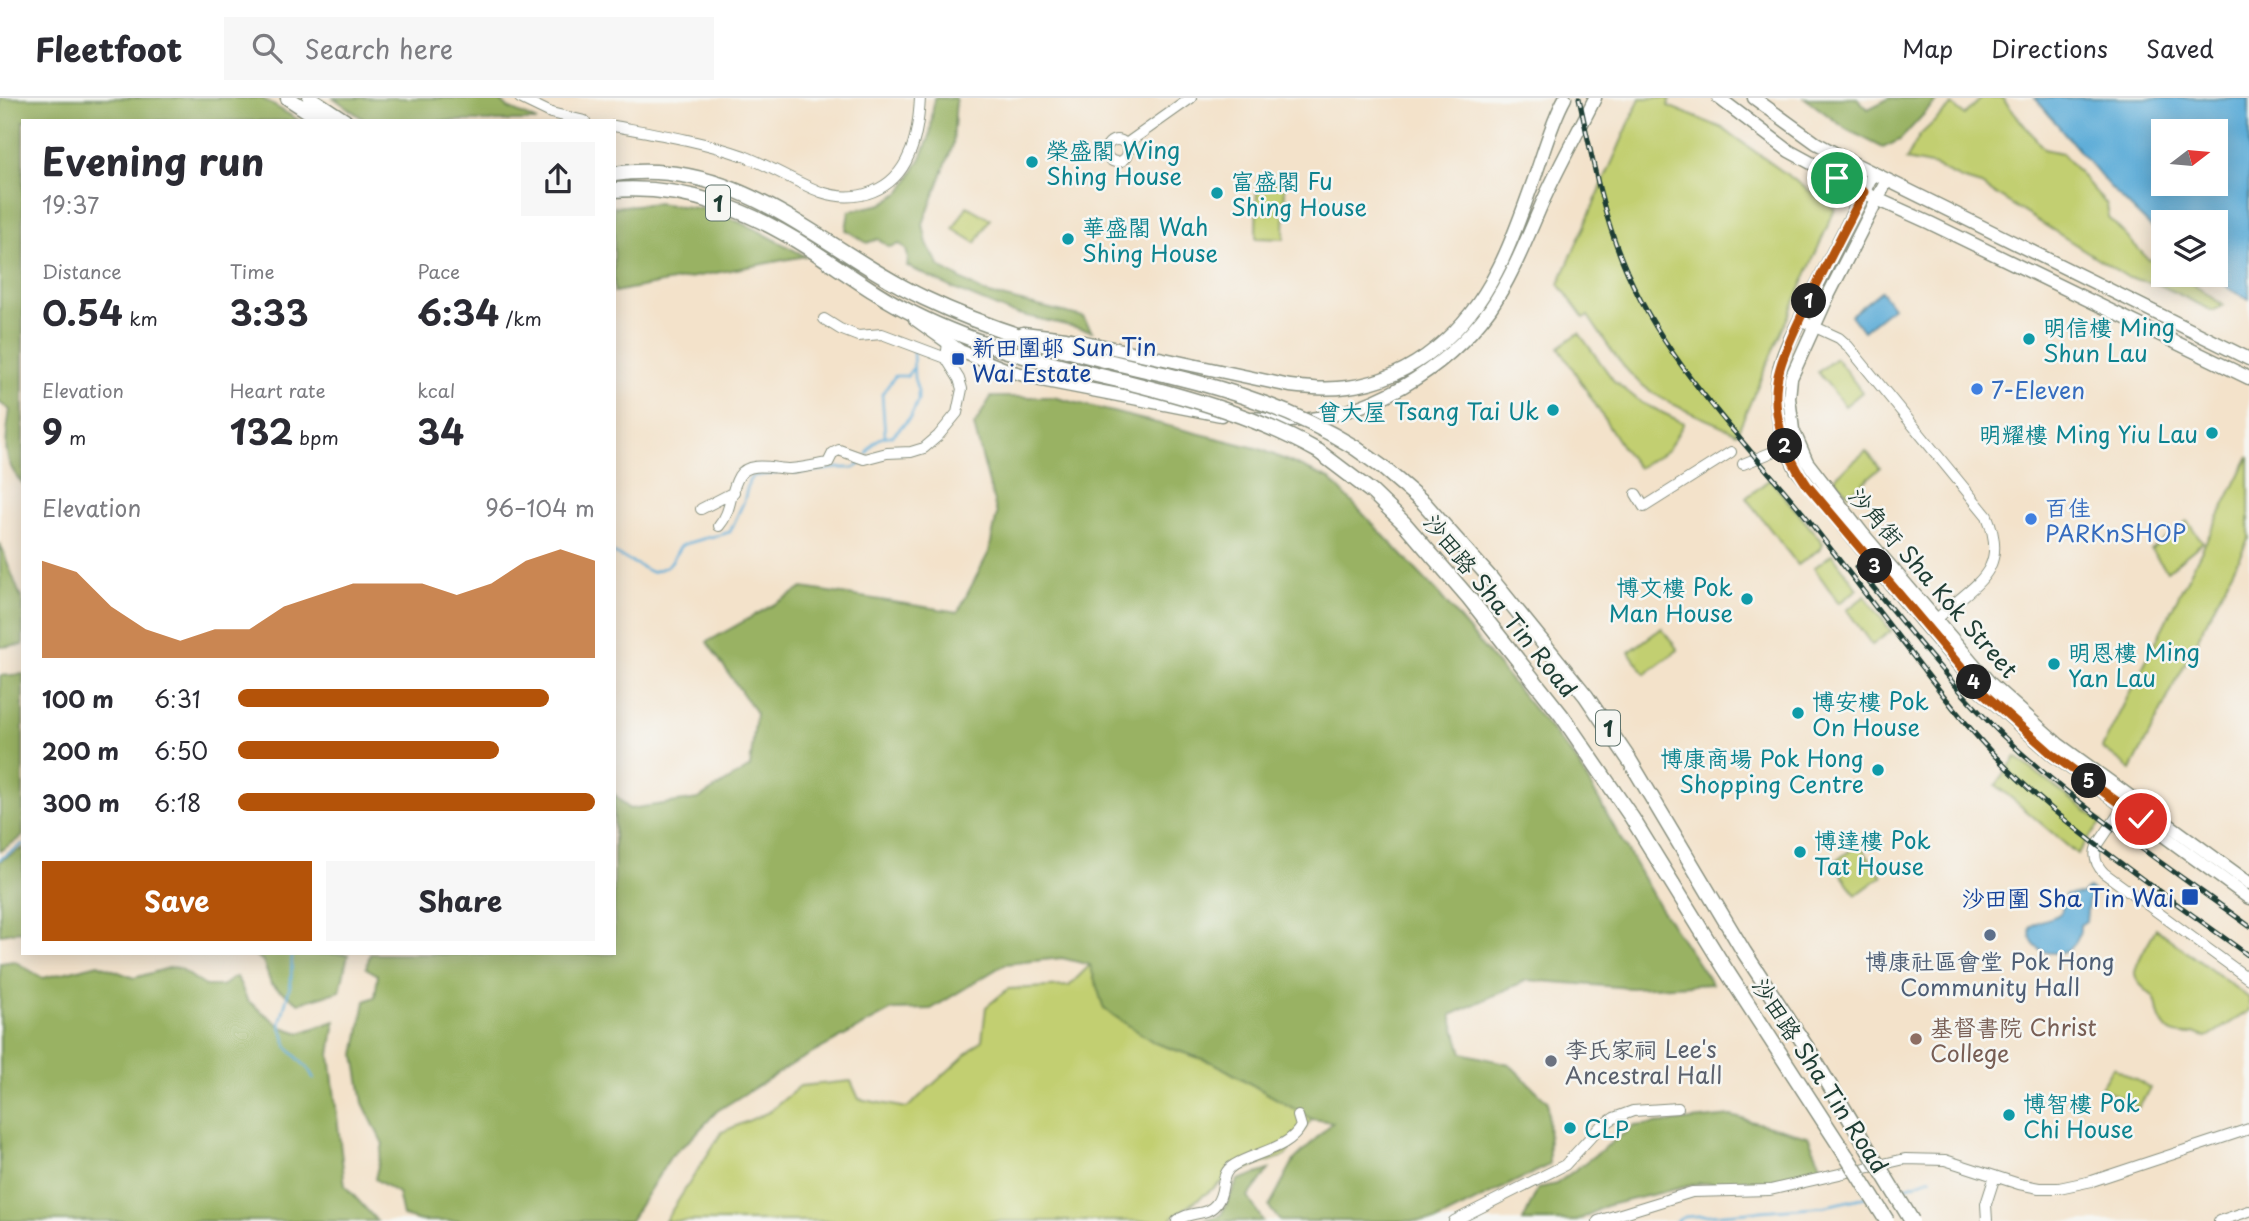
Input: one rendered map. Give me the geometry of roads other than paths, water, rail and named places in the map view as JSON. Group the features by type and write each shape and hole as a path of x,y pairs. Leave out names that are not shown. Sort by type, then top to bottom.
{"highway":[{"path":"288,98 320,119"},
{"path":"310,98 342,119"},
{"name":"1","path":"616,174 637,171 681,175 711,181 742,192 786,214 922,297 957,313 1013,332"},
{"name":"1","path":"616,190 671,191 732,208 788,235 898,306"},
{"name":"沙田路 Sha Tin Road","path":"898,306 953,332 1000,349 1226,409 1276,429 1318,452 1364,486 1404,523 1469,598 1562,716 1638,827 1887,1221"},
{"name":"沙田路 Sha Tin Road","path":"1013,332 1063,349 1265,403 1303,419 1354,447 1423,502 1492,580 1586,696 1630,761 1750,962 1809,1051 1912,1221"}],"main road":[{"path":"1013,332 1066,338 1290,386 1320,389 1350,387 1396,373 1441,345 1485,292 1514,233 1565,98"},
{"path":"898,306 948,343 988,363 1041,380 1231,417 1290,421 1318,417 1366,404 1425,373 1458,346 1482,319 1509,276 1555,175 1595,98"},
{"path":"1720,98 1788,151 1877,199 2249,378"},
{"path":"1754,98 1816,143 2249,359"},
{"name":"沙角街 Sha Kok Street","path":"1873,173 1800,320 1779,369 1776,397 1785,447 1796,469 1807,485 1931,624"},
{"name":"沙角街 Sha Kok Street","path":"1887,180 1813,326 1791,378 1789,398 1793,430 1798,443 1817,477 1981,691 2053,755 2249,883"},
{"name":"沙角街 Sha Kok Street","path":"2127,801 2249,898"}],"street":[{"path":"520,98 551,113 576,119"},
{"path":"616,126 699,143 742,156 819,191 833,195 857,196 882,188 902,169 915,137 920,98"},
{"path":"1126,144 1191,98"},
{"path":"719,526 726,518 739,476 745,470 752,467 791,469 828,463 833,453 839,450 864,459 887,453 911,452 924,448 957,413 962,389 946,358 882,334 858,336 824,319"},
{"path":"1800,320 1839,338 1849,346 1987,516 1993,530 1995,551 1991,568 1931,624"},
{"path":"946,358 948,343"},
{"path":"1743,464 1785,447"},
{"path":"1636,494 1644,507 1731,452"},
{"path":"701,509 734,492"},
{"path":"2127,801 2096,846 2098,867 2249,979"},
{"path":"1454,1221 1562,1168 1600,1127 1614,1118 1633,1111 1678,1108"},
{"path":"1177,1221 1187,1214 1204,1212 1215,1205 1227,1171 1293,1137 1301,1126 1298,1116"},
{"path":"1598,1221 1692,1192 1770,1190 1900,1159 1945,1160 2039,1188 2072,1186 2249,1129"},
{"path":"1987,1221 1986,1204 1995,1176"},
{"path":"2219,1221 2249,1211"}],"water":[{"path":"2035,98 2249,98 2249,299 2227,287 2228,210 2151,210 2151,227 2109,186"},
{"path":"1881,291 1893,307 1863,331 1851,315"},
{"path":"2089,888 2095,893 2088,902 2086,921 2080,925 2078,938 2072,946 2053,953 2036,946 2031,938 2031,927 2059,915 2065,895 2082,894"}],"waterway":[{"path":"867,454 876,440 892,436 910,418 918,401 913,350"},
{"path":"885,435 882,394 895,376 907,376 912,369"},
{"path":"795,473 854,468 863,462"},
{"path":"616,554 651,572 664,568 670,564 680,547 730,532 753,476 778,473"},
{"path":"0,859 21,845"},
{"path":"292,955 291,982 280,1024 288,1048 314,1079"},
{"path":"1900,1189 1931,1178"},
{"path":"1676,1221 1684,1217 1826,1206 1866,1197"}],"railway":[{"path":"1579,98 1602,200 1622,260 1658,331 1704,396 1807,518 1949,702 1994,755 2022,783 2084,835 2249,956"},
{"path":"1856,567 1964,695 2002,735 2061,787 2122,835 2249,926"}],"place":[{"name":"榮盛閣 Wing Shing House","path":"1032,162"},
{"name":"富盛閣 Fu Shing House","path":"1217,193"},
{"name":"華盛閣 Wah Shing House","path":"1068,239"},
{"name":"明信樓 Ming Shun Lau","path":"2029,339"},
{"name":"新田圍邨 Sun Tin Wai Estate","path":"958,359"},
{"name":"7-Eleven","path":"1977,389"},
{"name":"曾大屋 Tsang Tai Uk","path":"1553,410"},
{"name":"明耀樓 Ming Yiu Lau","path":"2212,433"},
{"name":"百佳 PARKnSHOP","path":"2031,519"},
{"name":"博文樓 Pok Man House","path":"1747,599"},
{"name":"明恩樓 Ming Yan Lau","path":"2054,664"},
{"name":"博安樓 Pok On House","path":"1798,713"},
{"name":"博康商場 Pok Hong Shopping Centre","path":"1878,770"},
{"name":"博達樓 Pok Tat House","path":"1800,852"},
{"name":"沙田圍 Sha Tin Wai","path":"2190,897"},
{"name":"博康社區會堂 Pok Hong Community Hall","path":"1990,935"},
{"name":"基督書院 Christ College","path":"1916,1039"},
{"name":"李氏家祠 Lee's Ancestral Hall","path":"1551,1061"},
{"name":"博智樓 Pok Chi House","path":"2009,1115"},
{"name":"CLP","path":"1570,1128"}]}
